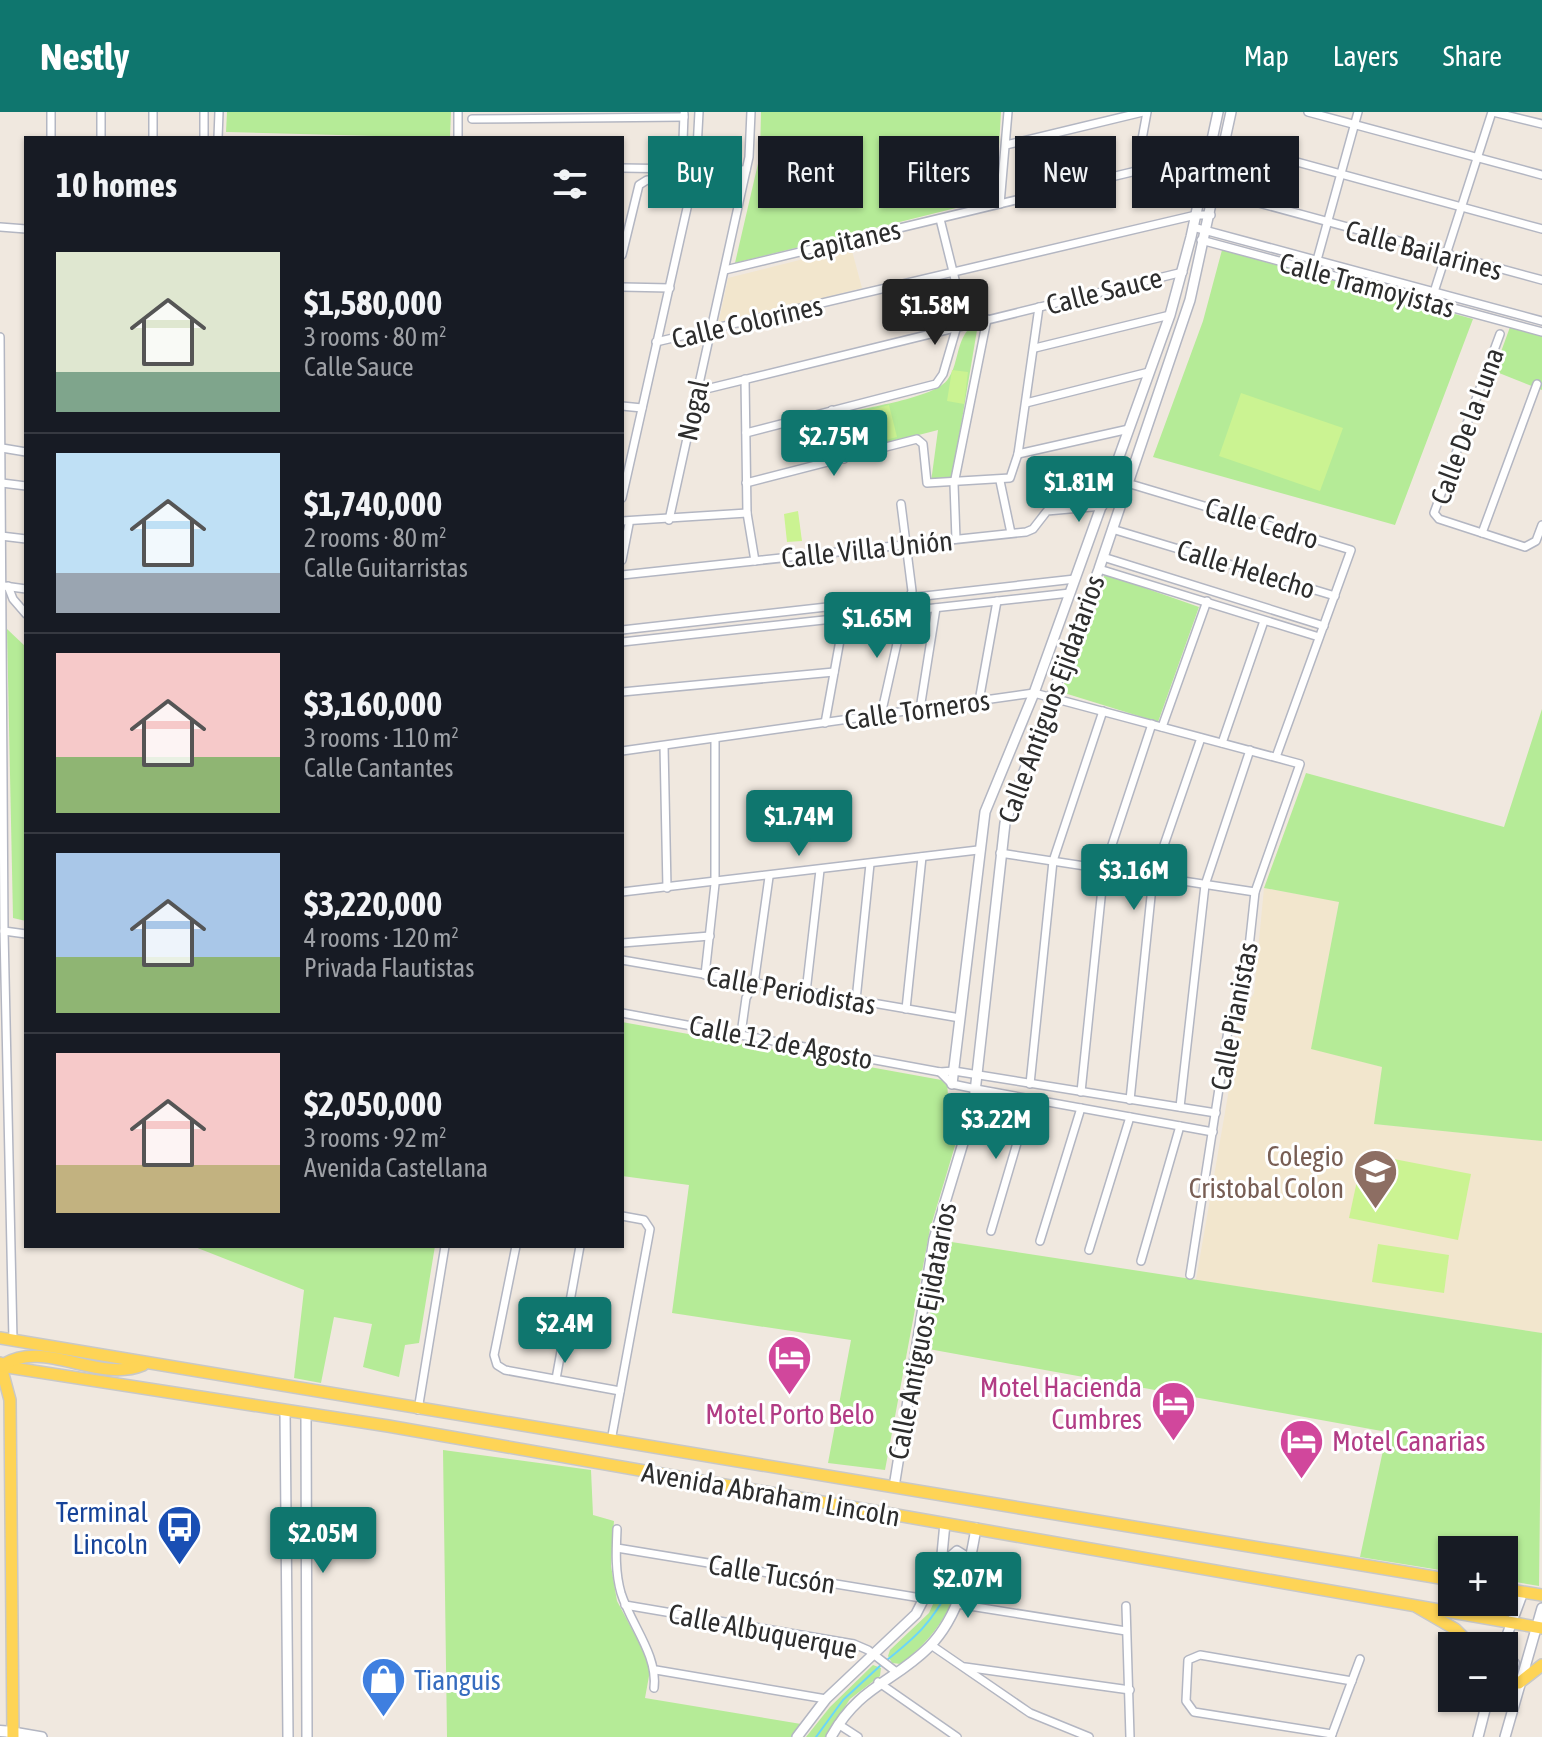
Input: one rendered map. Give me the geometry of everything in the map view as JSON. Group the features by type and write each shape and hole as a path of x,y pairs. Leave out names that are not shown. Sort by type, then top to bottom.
{"main road":[{"path":"0,1338 611,1443 1438,1578"},
{"path":"0,1731 13,1735 10,1400 0,1365 27,1355 115,1368 147,1363"},
{"name":"Avenida Abraham Lincoln","path":"0,1365 306,1413 1539,1627"},
{"path":"329,1417 331,1395"},
{"path":"1518,1591 1542,1595"},
{"path":"1410,1603 1458,1632"},
{"path":"0,1609 6,1619 12,1669"},
{"path":"1519,1683 1542,1665"}],"street":[{"path":"51,112 51,136"},
{"path":"101,112 101,136"},
{"path":"153,112 153,136"},
{"path":"204,112 204,136"},
{"path":"218,136 219,112"},
{"path":"458,112 458,136"},
{"path":"698,136 699,112"},
{"name":"Nogal","path":"669,520 746,170 751,112"},
{"path":"1000,204 1008,112"},
{"path":"1006,145 1145,112 1141,136"},
{"name":"Calle Antiguos Ejidatarios","path":"1212,136 1218,112"},
{"name":"Calle Antiguos Ejidatarios","path":"1225,136 1231,112"},
{"path":"1308,112 1542,175"},
{"path":"1317,260 1358,112"},
{"path":"1434,292 1493,112 1542,124"},
{"path":"472,119 684,114 683,136"},
{"path":"1299,162 1542,229"},
{"path":"624,168 648,168"},
{"path":"742,170 746,170"},
{"name":"Capitanes","path":"725,270 1132,173"},
{"path":"624,246 637,189 648,180"},
{"path":"624,488 687,208"},
{"name":"Calle Antiguos Ejidatarios","path":"952,1084 985,812 1034,693 1103,506 1170,315 1197,208"},
{"name":"Calle Antiguos Ejidatarios","path":"894,1487 934,1239 973,1110 1005,823 1099,569 1190,300 1212,208"},
{"name":"Calle Bailarines","path":"1273,208 1542,280"},
{"name":"Calle Colorines","path":"656,342 1196,215 1211,215"},
{"path":"940,219 966,324"},
{"path":"0,227 24,229"},
{"name":"Calle Tramoyistas","path":"1192,232 1542,332"},
{"name":"Calle Tramoyistas","path":"1207,237 1317,260 1542,321"},
{"name":"Calle Sauce","path":"698,391 1183,272"},
{"path":"624,287 670,288"},
{"path":"746,483 917,439 923,447 924,478 931,484 1000,481 1012,476 1035,348 1039,307"},
{"path":"1035,348 1170,315"},
{"path":"956,539 954,484 987,319"},
{"path":"746,433 936,384 943,374 957,326"},
{"name":"Calle De la Luna","path":"1482,533 1435,517 1434,508 1500,334"},
{"path":"0,337 4,931 13,1340"},
{"path":"1026,403 1149,372"},
{"path":"745,379 747,513 755,561"},
{"path":"1537,384 1482,533 1530,547 1542,525"},
{"path":"624,406 642,408"},
{"path":"832,410 844,459"},
{"path":"1018,454 1129,429"},
{"path":"2,448 24,452"},
{"path":"624,450 632,448"},
{"path":"1000,481 1011,533"},
{"path":"2,483 24,486"},
{"name":"Calle Cedro","path":"1127,483 1351,550 1335,596"},
{"path":"881,715 904,612 911,597 901,504"},
{"name":"Calle Villa Unión","path":"624,575 1031,531 1047,511 1103,506"},
{"path":"626,522 747,513"},
{"name":"Calle Helecho","path":"1112,529 1335,596"},
{"path":"1,536 24,539"},
{"path":"1103,557 1324,626"},
{"path":"1099,569 1319,637"},
{"path":"624,630 1075,579"},
{"path":"4,586 24,589"},
{"path":"4,586 24,612"},
{"path":"1162,727 1210,591"},
{"path":"624,642 1070,593"},
{"path":"1276,757 1335,596"},
{"path":"979,701 997,601"},
{"path":"920,709 936,608"},
{"path":"825,723 844,618"},
{"path":"1222,743 1264,621"},
{"path":"624,692 834,672"},
{"name":"Calle Torneros","path":"624,751 1034,693 1300,764"},
{"path":"1030,1084 1053,861 1103,711"},
{"path":"1081,1092 1104,869 1152,724"},
{"path":"1130,1100 1153,877 1201,738"},
{"path":"705,975 715,884 715,739"},
{"path":"664,746 667,888"},
{"path":"1180,1107 1205,885 1250,750"},
{"name":"Calle Pianistas","path":"1190,1275 1230,1018 1245,984 1255,892 1300,764"},
{"path":"624,892 715,884 978,850"},
{"path":"1000,853 1255,892"},
{"path":"906,1009 922,857"},
{"path":"856,1000 870,864"},
{"path":"806,992 820,870"},
{"path":"741,1034 746,998 754,984 769,877"},
{"path":"4,931 24,934"},
{"path":"624,943 710,936"},
{"name":"Calle Periodistas","path":"624,960 960,1018"},
{"name":"Calle 12 de Agosto","path":"624,1013 940,1072 954,1071 1216,1113"},
{"path":"940,1072 952,1084 1213,1132"},
{"path":"991,1231 1030,1099"},
{"path":"1040,1241 1081,1108"},
{"path":"1089,1250 1130,1117"},
{"path":"1141,1261 1180,1126"},
{"path":"611,1443 650,1229 644,1220 624,1216"},
{"path":"418,1410 445,1248"},
{"path":"516,1248 495,1360 505,1370 620,1391"},
{"path":"556,1379 580,1248"},
{"path":"285,1410 288,1737"},
{"path":"306,1413 307,1737"},
{"path":"797,1737 826,1699 899,1633 927,1599 941,1565 945,1523"},
{"path":"831,1737 856,1700 931,1645 957,1604 969,1568 976,1528"},
{"path":"617,1529 617,1580 625,1605 656,1670 654,1688"},
{"name":"Calle Tucsón","path":"617,1548 927,1599"},
{"path":"941,1565 957,1551 965,1556 969,1568"},
{"path":"1508,1632 1523,1592"},
{"path":"957,1604 1126,1631"},
{"name":"Calle Albuquerque","path":"625,1605 854,1644 875,1654 895,1671"},
{"path":"1126,1606 1130,1737"},
{"path":"1518,1687 1539,1627 1542,1608"},
{"path":"931,1645 1030,1713 1089,1737"},
{"path":"1352,1681 1200,1655 1188,1660 1186,1701 1194,1712 1331,1736 1352,1681 1360,1659"},
{"path":"963,1667 1130,1690"},
{"path":"656,1670 826,1699"},
{"path":"878,1682 957,1737"},
{"path":"1479,1737 1485,1712"},
{"path":"1505,1737 1511,1712"},
{"path":"838,1724 858,1737"},
{"path":"13,1735 42,1737"}],"shaded area":[{"path":"851,247 862,288 718,325 728,278"},
{"name":"Colegio Cristobal Colon","path":"1264,888 1339,901 1312,1048 1382,1067 1375,1124 1542,1141 1542,1333 1196,1280 1242,1014 1254,993"}],"green space":[{"path":"227,112 451,112 450,136 226,132"},
{"path":"761,112 1001,112 999,146 999,136 879,136 879,208 956,208 735,263 758,164 758,208 863,208 863,136 760,136"},
{"path":"1222,250 1473,319 1395,525 1153,457 1203,321"},
{"path":"1510,327 1542,335 1542,390 1494,371"},
{"path":"977,330 952,479 931,482 938,430 849,453 839,414 915,397 941,386 951,374 967,331"},
{"path":"952,370 968,372 964,404 947,401"},
{"path":"1241,393 1343,428 1320,491 1219,456"},
{"path":"889,405 897,437 851,449 843,417"},
{"path":"798,511 802,541 787,542 784,514"},
{"path":"1105,574 1199,607 1158,722 1061,692"},
{"path":"7,629 24,645 24,921 13,918"},
{"path":"1542,709 1542,1141 1374,1124 1382,1067 1311,1049 1339,902 1264,888 1306,773 1504,827"},
{"path":"624,1022 947,1081 948,1096 969,1099 930,1229 885,1470 828,1463 851,1340 672,1313 689,1185 624,1176"},
{"path":"1363,1153 1471,1174 1458,1240 1349,1218"},
{"path":"945,1241 1542,1333 1539,1586 1518,1582 1518,1536 1438,1536 1438,1570 1360,1557 1387,1432 923,1348"},
{"path":"1378,1244 1449,1255 1444,1293 1372,1282"},
{"path":"198,1248 435,1248 419,1343 405,1345 399,1377 363,1367 372,1324 334,1317 321,1383 294,1378 304,1290"},
{"path":"443,1450 591,1470 593,1515 614,1521 611,1566 617,1601 651,1665 645,1698 801,1724 791,1737 447,1737"},
{"path":"958,1558 965,1566 942,1620 914,1653 901,1664 892,1663 888,1656 890,1650 929,1613 953,1560"},
{"path":"873,1665 881,1668 880,1676 850,1699 825,1737 806,1737 830,1707"}],"waterway":[{"path":"887,1660 923,1628 950,1588"},
{"path":"816,1737 843,1700 882,1664"}],"place":[{"name":"Colegio Cristobal Colon","path":"1375,1211"},
{"name":"Motel Porto Belo","path":"790,1396"},
{"name":"Motel Hacienda Cumbres","path":"1173,1442"},
{"name":"Motel Canarias","path":"1301,1480"},
{"name":"Terminal Lincoln","path":"179,1567"},
{"name":"Tianguis","path":"383,1719"}]}
